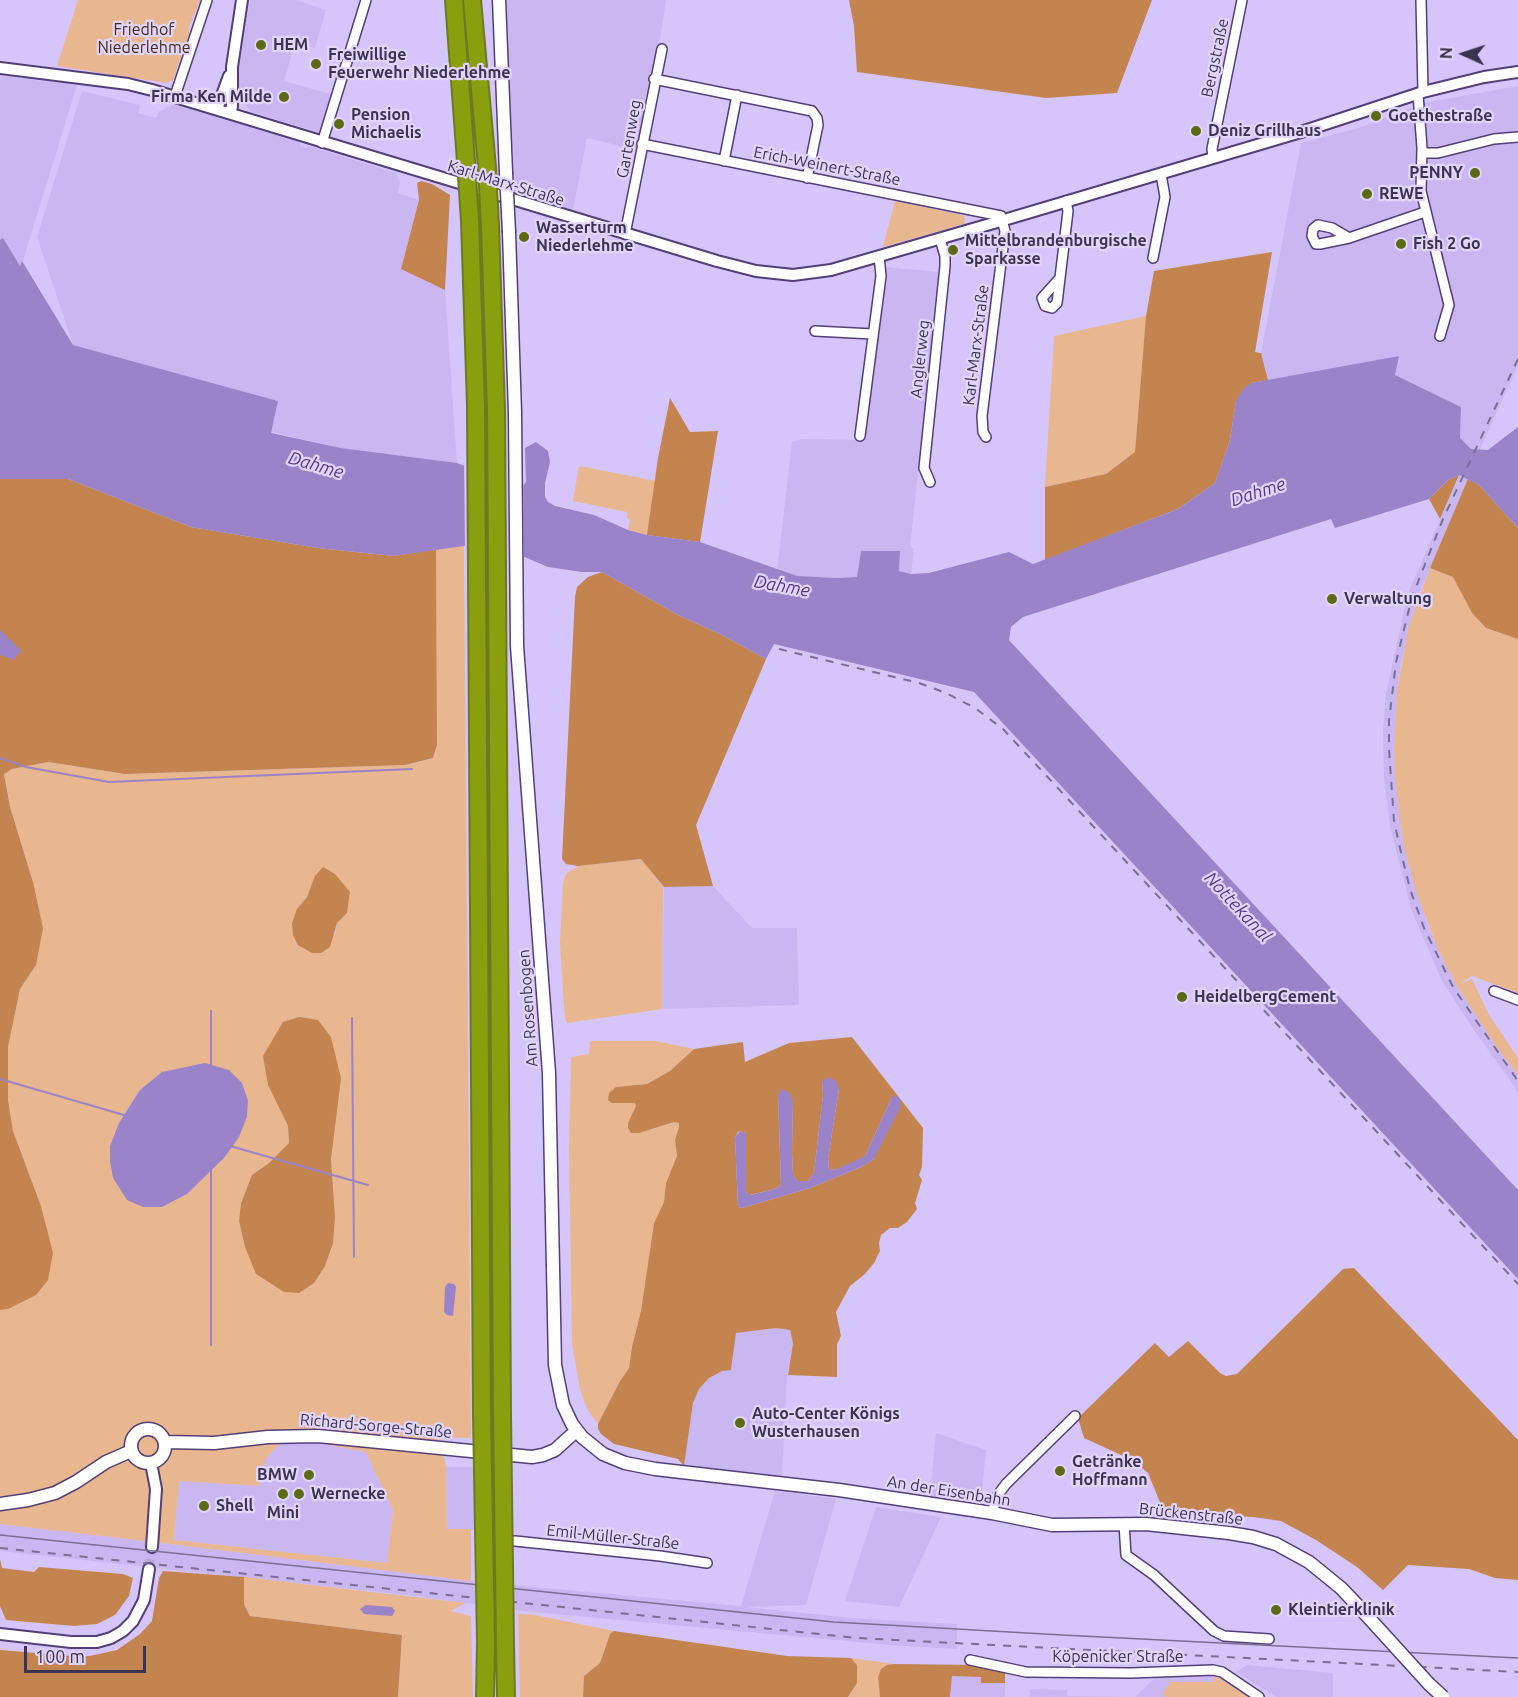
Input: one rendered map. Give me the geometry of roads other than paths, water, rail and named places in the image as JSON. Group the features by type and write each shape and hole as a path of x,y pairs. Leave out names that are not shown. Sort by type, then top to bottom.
{"highway":[{"path":"454,0 470,221 476,405 485,1697"},
{"path":"472,0 487,167 496,410 502,1415 506,1697"}],"main road":[{"name":"Am Rosenbogen","path":"499,0 515,413 516,579 520,692 549,1073 555,1365 563,1405 576,1431"},
{"path":"146,1429 160,1434 165,1442 164,1453 151,1463 137,1459 131,1450 134,1436 146,1429"},
{"name":"Richard-Sorge-Straße","path":"165,1442 214,1443 267,1437 318,1436 532,1457 555,1450 576,1431"},
{"name":"An der Eisenbahn","path":"576,1431 603,1454 630,1465 839,1490 992,1513 1052,1525 1124,1524"},
{"path":"0,1504 55,1493 106,1462 131,1450"},
{"name":"Brückenstraße","path":"1124,1524 1169,1526 1229,1533 1276,1544 1296,1554 1322,1571 1443,1697"}],"street":[{"path":"175,96 207,0"},
{"path":"230,114 232,67 242,0"},
{"path":"322,143 366,0"},
{"name":"Bergstraße","path":"1213,158 1212,149 1242,0"},
{"path":"1421,0 1421,191 1449,305 1440,336"},
{"name":"Gartenweg","path":"625,234 654,79 662,49"},
{"path":"217,109 232,67"},
{"name":"Karl-Marx-Straße","path":"0,68 128,84 175,96 322,143 737,267 777,274 799,275 819,272 940,239 1301,132 1420,93 1484,77 1518,72"},
{"path":"654,79 812,111 817,118 818,125 807,178"},
{"path":"724,161 737,95"},
{"path":"1422,153 1438,153 1475,143 1517,138"},
{"name":"Erich-Weinert-Straße","path":"642,144 993,214 1001,216 1004,220"},
{"path":"1153,258 1164,197 1161,174"},
{"path":"1060,278 1068,211 1066,201"},
{"path":"1349,238 1425,212"},
{"name":"Karl-Marx-Straße","path":"986,437 982,432 982,416 1005,231 1004,220"},
{"name":"Anglerweg","path":"930,482 924,468 945,266 945,256 940,239"},
{"path":"860,436 881,276 879,256"},
{"path":"815,331 873,334"},
{"path":"1494,991 1518,1000"},
{"path":"992,1513 997,1497 1006,1484 1075,1416"},
{"path":"151,1463 156,1489 152,1547"},
{"path":"1124,1524 1126,1555 1154,1575 1214,1631 1224,1636 1269,1639"},
{"name":"Emil-Müller-Straße","path":"515,1541 707,1563"},
{"path":"0,1634 71,1642 97,1642 111,1638 133,1621 144,1600 149,1569"},
{"name":"Köpenicker Straße","path":"970,1660 1026,1672 1131,1673 1213,1670 1222,1672 1259,1697"}],"water":[{"path":"3,238 20,266 22,261 73,345 278,401 271,433 341,448 457,463 465,466 466,492 512,499 526,482 525,448 536,442 548,451 550,462 545,483 545,497 555,506 594,515 628,530 647,535 700,542 797,576 857,577 861,551 900,551 899,571 911,574 929,573 1009,552 1033,564 1178,509 1215,483 1230,440 1236,401 1243,389 1251,383 1399,356 1395,375 1461,407 1460,438 1471,449 1488,450 1518,427 1518,528 1479,485 1459,475 1448,480 1429,499 1335,528 1331,519 1023,617 1011,627 1009,640 1518,1190 1518,1279 974,692 774,644 766,659 680,616 602,572 582,572 548,567 508,550 464,546 394,556 318,548 191,527 68,479 0,479 0,240"},
{"path":"0,630 21,650 14,660 0,655"},
{"path":"205,1063 229,1070 242,1083 248,1100 247,1117 239,1137 224,1158 187,1194 162,1207 143,1207 127,1200 113,1178 110,1161 110,1146 119,1123 140,1090 162,1072"},
{"path":"829,1077 836,1081 839,1089 828,1159 829,1169 835,1170 865,1156 892,1097 897,1096 900,1099 900,1108 874,1159 861,1167 810,1188 742,1208 738,1207 735,1137 740,1131 746,1133 746,1192 751,1195 775,1189 781,1185 778,1095 782,1089 790,1093 793,1101 793,1175 797,1181 808,1181 814,1173 823,1095 822,1081"},
{"path":"448,1283 456,1287 453,1316 444,1312 445,1287"},
{"path":"366,1605 392,1607 395,1611 392,1616 364,1614 360,1609"}],"waterway":[{"path":"0,758 26,767 109,782 412,769"},
{"path":"211,1011 211,1066"},
{"path":"352,1018 354,1257"},
{"path":"0,1079 124,1115"},
{"path":"230,1146 368,1185"},
{"path":"211,1168 211,1345"}],"tunnel":[{"path":"494,1453 493,1526 496,1535 504,1540"},
{"path":"149,1569 152,1547"}],"tram line":[{"path":"0,1535 834,1622 1518,1658"}],"railway":[{"path":"1518,359 1443,519 1412,597 1396,662 1389,721 1394,821 1410,889 1424,928 1453,987 1518,1081"},
{"path":"779,649 919,683 946,693 975,708 1003,729 1518,1284"},
{"path":"0,1548 857,1638 1518,1672"}],"place":[{"name":"HEM","path":"261,45"},
{"name":"Freiwillige Feuerwehr Niederlehme","path":"316,64"},
{"name":"Firma Ken Milde","path":"284,97"},
{"name":"Goethestraße","path":"1376,116"},
{"name":"Pension Michaelis","path":"339,124"},
{"name":"Deniz Grillhaus","path":"1196,131"},
{"name":"PENNY","path":"1475,173"},
{"name":"REWE","path":"1367,194"},
{"name":"Wasserturm Niederlehme","path":"524,237"},
{"name":"Fish 2 Go","path":"1401,244"},
{"name":"Mittelbrandenburgische Sparkasse","path":"953,250"},
{"name":"Verwaltung","path":"1332,599"},
{"name":"HeidelbergCement","path":"1182,997"},
{"name":"Auto-Center Königs Wusterhausen","path":"740,1423"},
{"name":"Getränke Hoffmann","path":"1060,1471"},
{"name":"BMW","path":"309,1475"},
{"name":"Mini","path":"283,1494"},
{"name":"Wernecke","path":"299,1494"},
{"name":"Shell","path":"204,1506"},
{"name":"Kleintierklinik","path":"1276,1610"}],"park label":[{"name":"Friedhof Niederlehme","path":"144,39"}],"water label":[{"name":"Dahme","path":"316,465"},
{"name":"Dahme","path":"1258,492"},
{"name":"Dahme","path":"782,586"},
{"name":"Nottekanal","path":"1238,907"}]}
